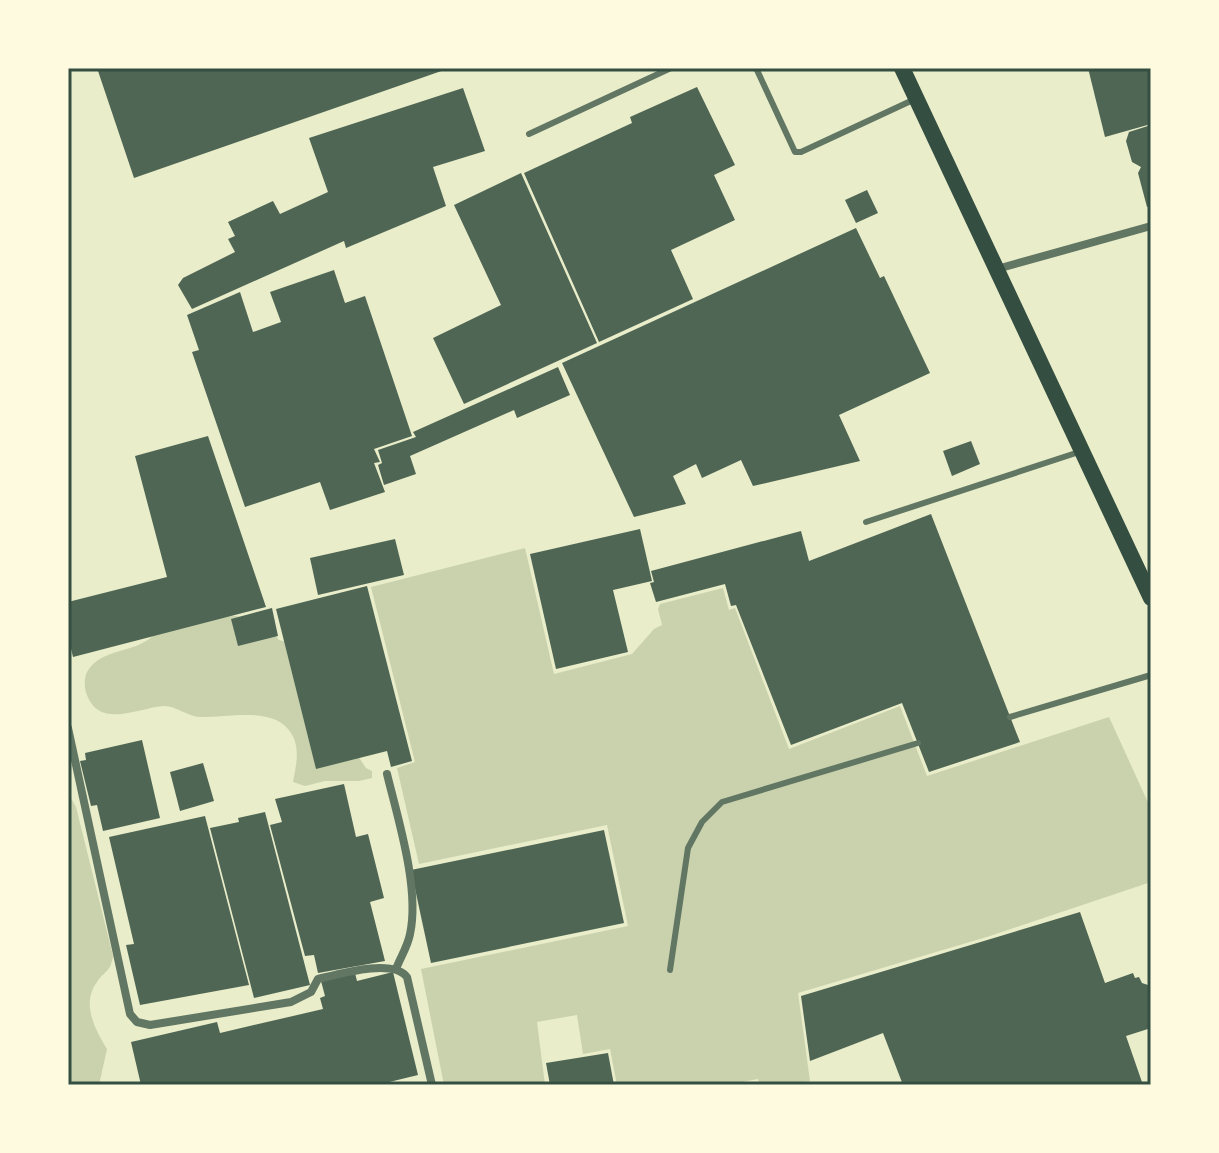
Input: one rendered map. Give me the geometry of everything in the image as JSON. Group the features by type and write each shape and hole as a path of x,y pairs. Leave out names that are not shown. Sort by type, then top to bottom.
{"main road":[{"path":"902,68 1151,598"}],"street":[{"path":"997,269 1151,226"},
{"path":"68,728 130,1014 137,1022 150,1025 291,1002 311,992 318,979 359,970 396,969 407,977 432,1085"},
{"path":"387,774 408,861 411,897 410,934 396,969"}],"lane":[{"path":"529,134 671,68"},
{"path":"756,68 795,152 917,99"},
{"path":"866,522 1083,451"},
{"path":"1010,717 1151,675"},
{"path":"670,970 688,848 702,822 722,802 918,743"}],"green space":[{"path":"525,548 554,674 632,654 654,629 662,625 658,609 660,604 723,588 729,610 735,608 789,749 900,706 927,776 1109,717 1151,809 1151,882 990,936 798,993 810,1081 787,1085 760,1085 758,1079 725,1085 617,1085 610,1049 583,1054 577,1015 537,1022 545,1085 444,1085 421,969 628,926 607,825 419,864 397,768 415,762 371,587"},
{"path":"235,616 262,620 279,640 301,646 358,756 372,771 372,778 325,781 305,786 293,782 297,752 294,738 284,725 266,717 199,717 164,706 111,714 93,706 86,692 85,680 87,672 99,660 146,641 166,619"},
{"path":"68,793 76,807 113,956 109,968 92,990 90,999 94,1025 107,1049 99,1085 68,1085"}],"building":[{"path":"97,68 450,68 134,178"},
{"path":"1088,68 1151,68 1151,124 1105,137"},
{"path":"697,87 735,165 714,175 735,220 671,250 693,299 599,342 524,173 632,123 630,117"},
{"path":"463,88 485,151 433,167 446,206 346,248 344,241 192,309 178,285 183,278 235,252 228,239 235,236 228,222 273,201 280,214 328,192 309,138"},
{"path":"1151,125 1151,206 1147,207 1138,173 1141,167 1132,162 1126,141 1129,132"},
{"path":"521,173 597,343 464,404 433,338 501,305 454,205"},
{"path":"867,190 878,213 856,223 845,200"},
{"path":"856,228 880,278 884,276 930,373 839,415 860,461 753,486 741,460 702,478 696,464 673,476 686,504 634,517 562,363"},
{"path":"334,270 345,303 365,296 412,436 374,449 380,462 374,463 385,492 330,510 320,482 245,507 192,352 199,350 187,315 240,292 253,332 281,322 270,292"},
{"path":"558,367 570,395 517,418 514,410 410,456 416,474 384,485 378,465 382,463 378,450 416,437 413,432"},
{"path":"208,436 266,607 73,657 68,636 68,602 167,577 135,456"},
{"path":"971,441 980,464 952,476 943,451"},
{"path":"931,514 1020,742 929,772 902,703 791,745 736,605 731,606 725,584 656,602 650,583 654,582 651,571 801,531 809,561"},
{"path":"640,529 652,581 613,590 628,652 556,669 530,554"},
{"path":"395,539 404,575 318,595 310,558"},
{"path":"367,586 412,761 391,767 387,751 316,769 276,609"},
{"path":"272,608 278,636 238,646 231,619"},
{"path":"142,740 160,818 103,831 97,805 91,806 80,761 86,760 85,753"},
{"path":"203,763 214,801 180,811 170,772"},
{"path":"344,784 356,837 368,834 384,898 370,902 385,961 318,973 314,955 305,956 270,825 282,822 275,799"},
{"path":"265,812 310,985 254,998 210,828"},
{"path":"205,816 249,985 140,1005 126,945 134,944 109,837"},
{"path":"604,830 624,923 431,963 411,870"},
{"path":"1080,912 1105,983 1133,973 1135,978 1139,977 1142,983 1151,986 1151,1028 1126,1036 1143,1085 903,1085 883,1033 810,1061 801,996"},
{"path":"393,972 418,1075 377,1085 141,1085 131,1042 217,1022 220,1033 323,1009 320,998 325,996 321,981 355,973 357,981"},
{"path":"608,1053 614,1085 550,1085 546,1063"}]}
